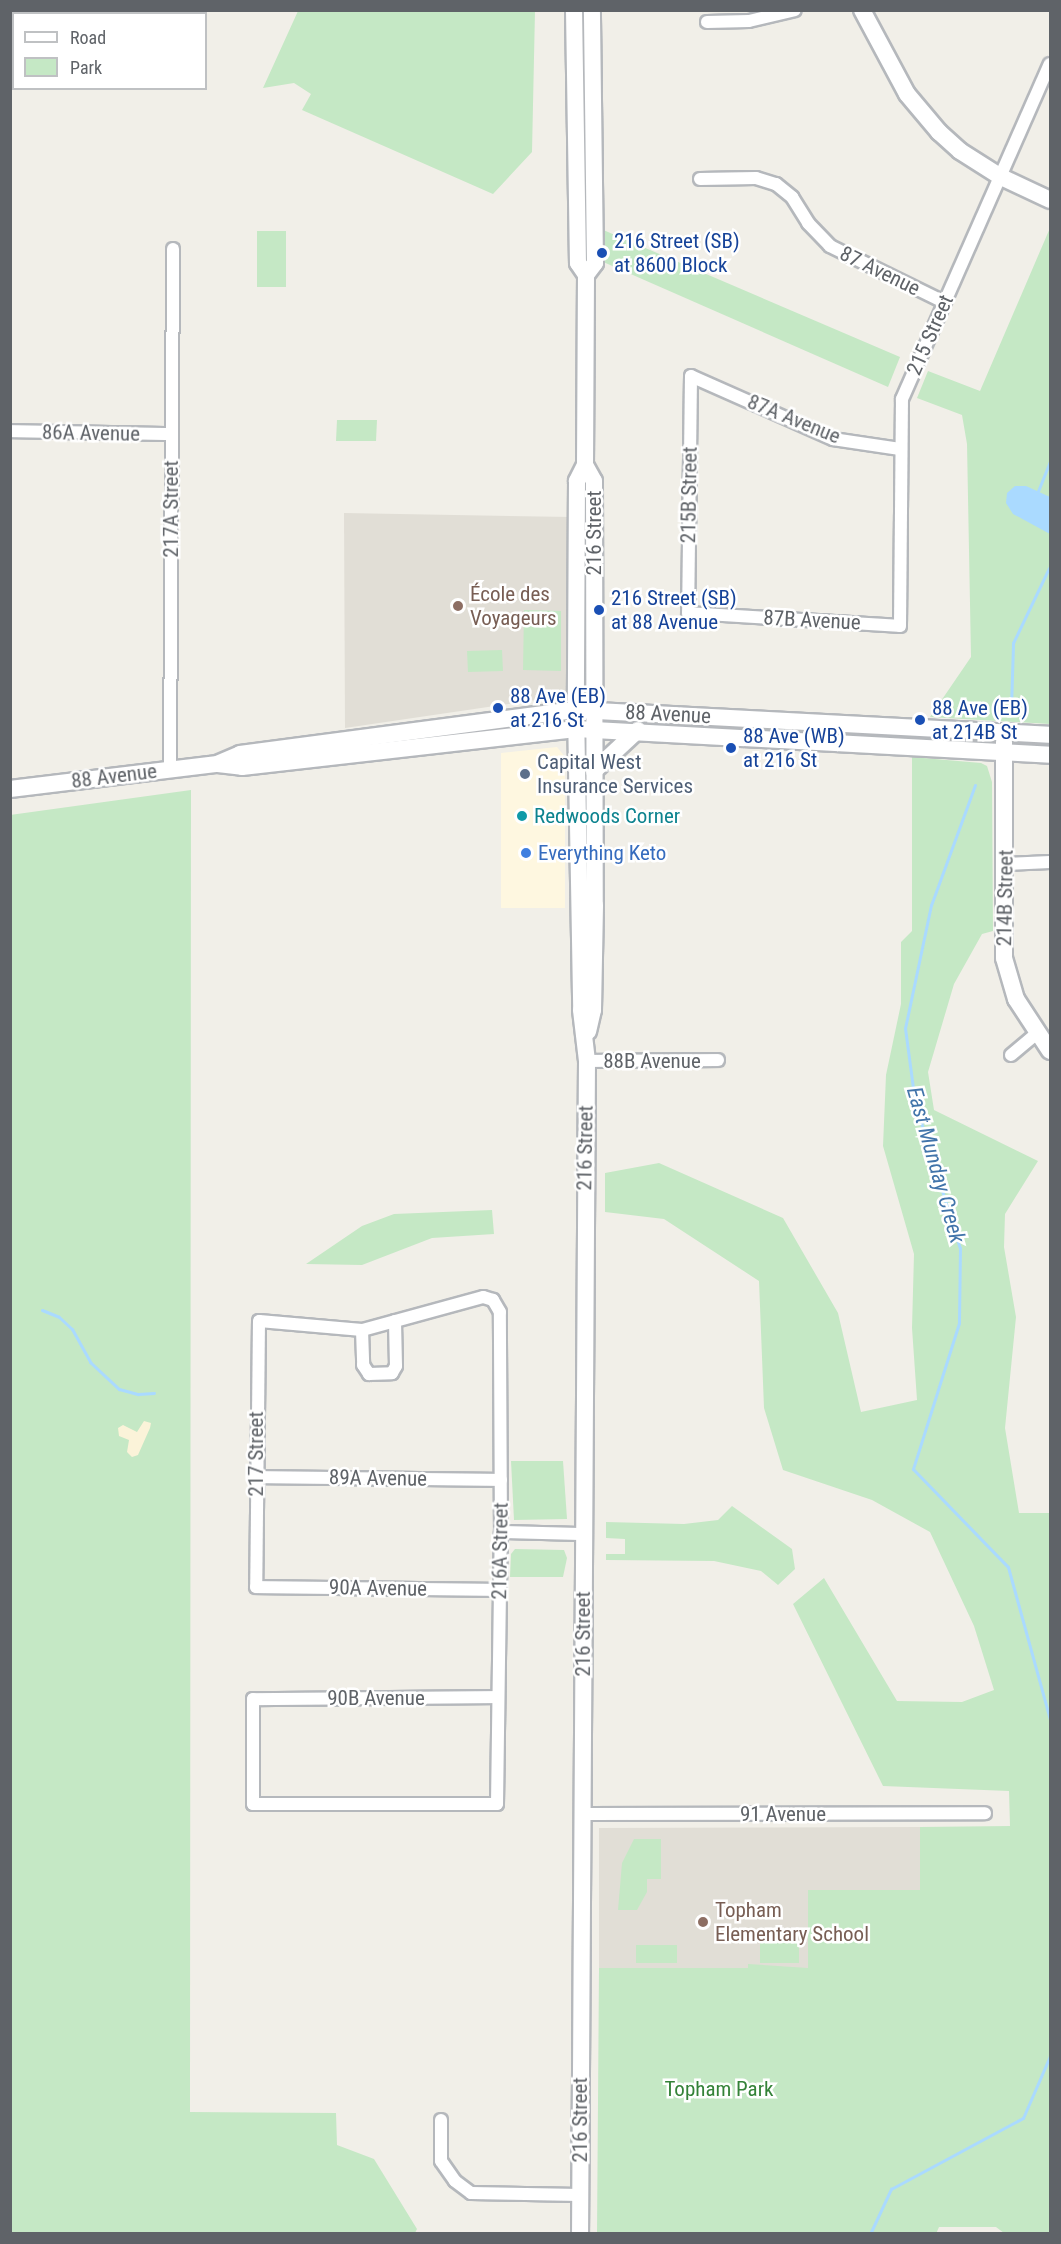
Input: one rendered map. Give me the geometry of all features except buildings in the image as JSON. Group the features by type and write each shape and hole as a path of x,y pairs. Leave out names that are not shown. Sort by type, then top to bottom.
{"main road":[{"name":"216 Street","path":"574,10 578,262 586,275 585,465 577,481 576,729 580,998 587,1035"},
{"name":"216 Street","path":"586,275 595,263 592,10"},
{"path":"862,10 894,73 924,115 960,151 1001,177 1050,200"},
{"name":"216 Street","path":"580,2234 587,1035 593,1000 594,771 594,481 585,465"},
{"name":"88 Avenue","path":"218,764 251,752 576,710 1050,735"},
{"name":"88 Avenue","path":"10,789 170,769 218,764 242,767 593,728 1050,755"},
{"path":"594,771 638,730"},
{"name":"214B Street","path":"1004,732 1006,864 1004,958 1017,999 1050,1051"}],"street":[{"path":"706,22 749,21 795,10"},
{"name":"215 Street","path":"900,626 902,399 1050,64"},
{"name":"87 Avenue","path":"700,179 756,178 776,184 792,197 808,224 830,246 944,302"},
{"name":"217A Street","path":"170,769 173,249"},
{"name":"87A Avenue","path":"691,376 833,439 900,449"},
{"name":"215B Street","path":"688,613 691,376"},
{"name":"86A Avenue","path":"10,431 172,434"},
{"name":"87B Avenue","path":"688,613 900,626"},
{"path":"1006,864 1050,862"},
{"path":"1011,1055 1038,1032"},
{"name":"88B Avenue","path":"587,1061 718,1060"},
{"name":"216A Street","path":"254,1804 497,1804 501,1532 500,1312 493,1300 483,1297 395,1321"},
{"name":"217 Street","path":"256,1587 255,1477 259,1321 362,1330"},
{"path":"395,1321 396,1366 392,1373 369,1374 363,1365 362,1330 395,1321"},
{"name":"89A Avenue","path":"255,1477 501,1479"},
{"path":"501,1532 583,1534"},
{"name":"90A Avenue","path":"256,1587 499,1590"},
{"name":"90B Avenue","path":"254,1804 253,1699 498,1697"},
{"name":"91 Avenue","path":"581,1814 985,1813"},
{"path":"441,2120 441,2161 455,2181 471,2193 580,2195"}],"shaded area":[{"name":"École des Voyageurs","path":"344,513 572,517 570,695 345,728"},
{"path":"557,747 565,757 565,908 501,908 501,753"},
{"name":"Topham Elementary School","path":"920,1827 921,1890 808,1890 808,1968 599,1968 599,1828"}],"green space":[{"path":"298,11 535,11 532,152 493,194 302,110 311,94 294,83 263,88"},
{"path":"1050,228 1050,724 930,717 971,657 967,444 962,415 917,398 928,371 980,391"},
{"path":"601,229 900,357 888,387 601,261"},
{"path":"257,231 286,231 286,287 257,287"},
{"path":"337,420 377,420 376,441 336,441"},
{"path":"524,610 561,611 561,671 523,670"},
{"path":"502,650 503,671 468,672 467,651"},
{"name":"Topham Park","path":"912,757 981,763 987,766 992,782 993,931 982,934 954,984 928,1072 934,1110 1038,1161 1005,1214 1004,1247 1016,1317 1005,1428 1019,1513 1050,1513 1050,2233 1004,2233 996,2227 939,2227 936,2234 597,2233 599,1968 748,1968 748,1964 808,1968 808,1890 920,1890 920,1827 1010,1826 1009,1791 883,1786 793,1604 824,1578 897,1701 962,1702 994,1690 974,1626 930,1532 872,1500 783,1470 764,1408 759,1281 664,1219 605,1212 605,1173 659,1163 783,1218 838,1313 861,1412 917,1400 912,1328 914,1254 883,1146 886,1075 901,1004 901,942 912,931"},
{"path":"191,790 190,2112 336,2113 337,2145 374,2159 417,2229 415,2233 11,2233 10,815"},
{"path":"492,1210 494,1234 432,1238 362,1265 306,1264 362,1226 394,1214"},
{"path":"511,1461 563,1461 567,1519 514,1520"},
{"path":"732,1506 792,1549 795,1569 778,1585 761,1571 714,1561 606,1560 606,1554 625,1554 625,1539 606,1538 606,1522 684,1524 718,1520"},
{"path":"515,1549 564,1550 567,1558 563,1577 510,1577 511,1554"},
{"path":"634,1839 661,1839 661,1879 647,1879 647,1892 637,1910 618,1910 622,1863"},
{"path":"760,1943 799,1943 799,1963 760,1963"},
{"path":"636,1945 677,1945 677,1963 636,1963"}],"sand":[{"path":"144,1421 151,1423 150,1428 138,1455 132,1457 127,1452 129,1440 119,1436 118,1428 123,1425 137,1432"}],"water":[{"path":"1015,486 1026,486 1050,497 1050,534 1013,514 1006,503 1007,493"}],"waterway":[{"path":"1038,491 1050,462"},
{"path":"1011,708 1013,643 1049,568"},
{"name":"East Munday Creek","path":"975,785 931,905 905,1028 915,1103 960,1248 959,1323 913,1469 1008,1567 1050,1720"},
{"path":"42,1310 59,1317 72,1329 90,1362 119,1389 138,1394 154,1393"},
{"name":"East Munday Creek","path":"870,2234 891,2189 1023,2118 1050,2056"}],"place":[{"name":"216 Street (SB) at 8600 Block","path":"602,253"},
{"name":"École des Voyageurs","path":"458,606"},
{"name":"216 Street (SB) at 88 Avenue","path":"599,610"},
{"name":"88 Ave (EB) at 216 St","path":"498,708"},
{"name":"88 Ave (EB) at 214B St","path":"920,720"},
{"name":"88 Ave (WB) at 216 St","path":"731,748"},
{"name":"Capital West Insurance Services","path":"525,774"},
{"name":"Redwoods Corner","path":"522,816"},
{"name":"Everything Keto","path":"526,853"},
{"name":"Topham Elementary School","path":"703,1922"}]}
